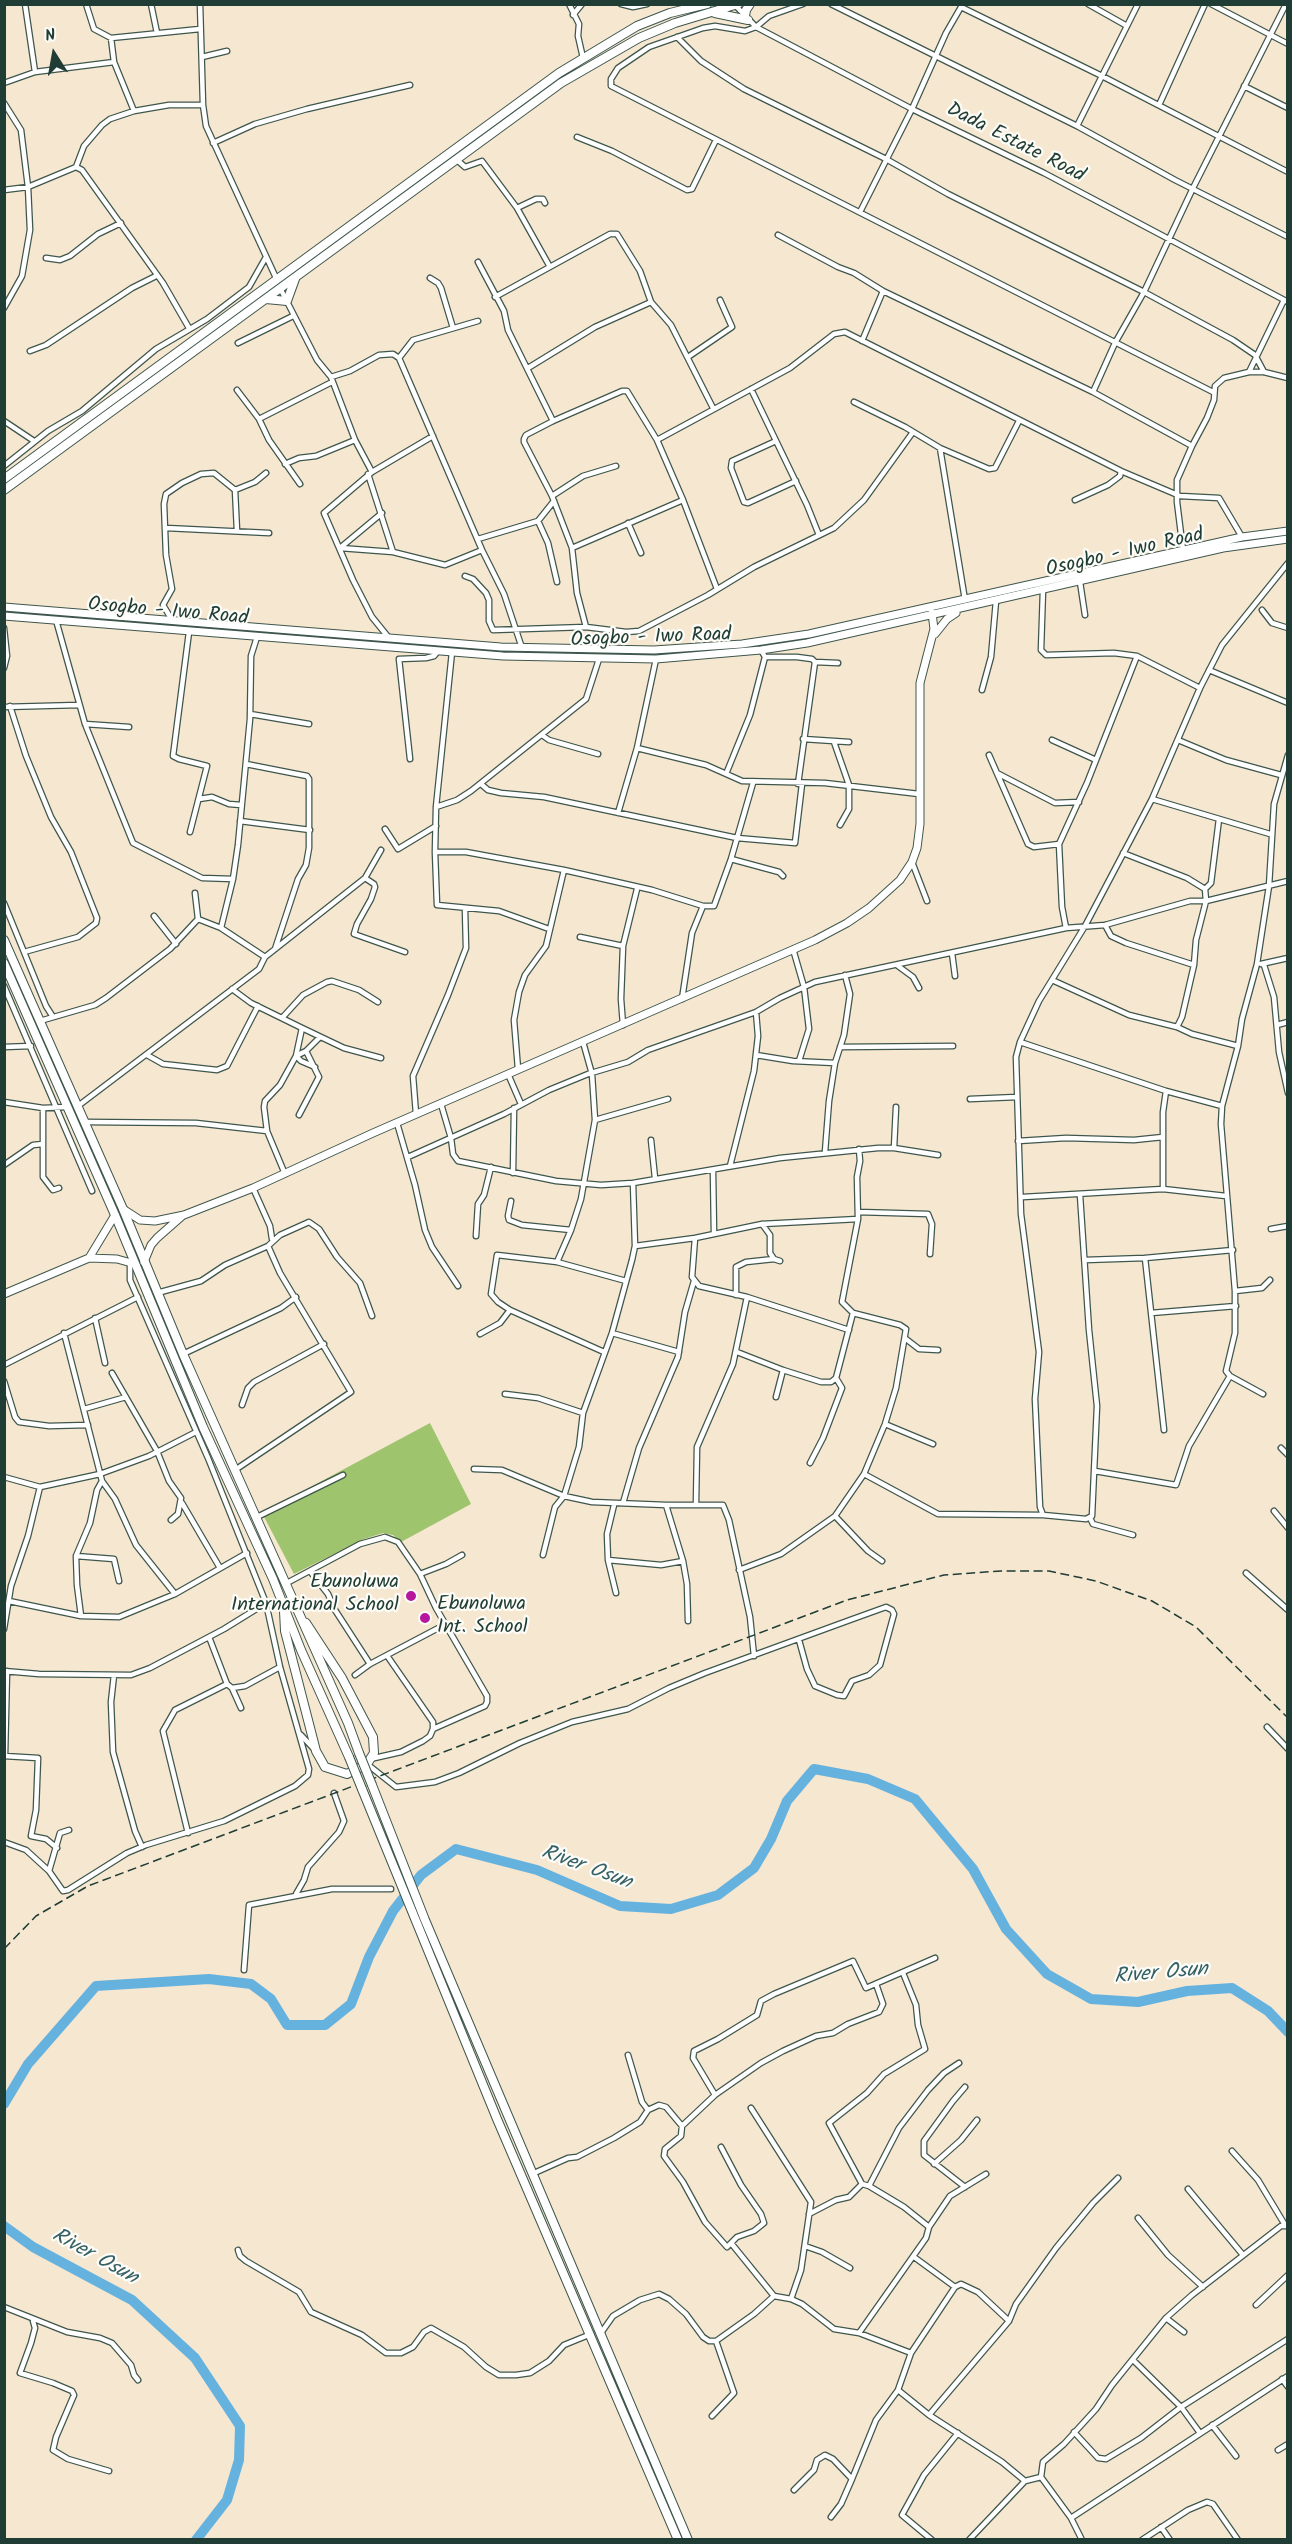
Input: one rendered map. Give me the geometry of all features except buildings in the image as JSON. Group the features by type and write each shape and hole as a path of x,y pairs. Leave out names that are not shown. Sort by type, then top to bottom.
{"highway":[{"path":"4,490 561,83 639,38 708,7 746,18 746,10 750,4"},
{"path":"4,479 583,58 637,26 670,13 736,5"},
{"path":"266,299 286,300 296,277"},
{"path":"4,940 359,1753 425,1920 688,2540"},
{"path":"4,963 9,989 67,1107 116,1215 132,1263 363,1789 497,2119 678,2540"},
{"path":"283,1604 285,1631 316,1750 325,1767 347,1774 369,1762 374,1753 373,1737 362,1713 297,1610"}],"main road":[{"name":"Osogbo - Iwo Road","path":"4,607 522,648 637,650 760,642 809,634 1242,537 1287,531"},
{"name":"Osogbo - Iwo Road","path":"4,616 548,658 656,659 763,654 1223,548 1287,539"},
{"path":"123,1209 140,1220 148,1221 184,1215 253,1188 518,1069 793,950 835,930 869,908 887,894 912,862 920,824 920,683 932,639 931,608"},
{"path":"932,639 947,619 964,609"},
{"path":"637,650 637,659"},
{"path":"89,1258 116,1215"},
{"path":"144,1262 151,1245 184,1215"},
{"path":"4,1294 89,1258 117,1258 132,1263"}],"street":[{"path":"25,4 35,72"},
{"path":"86,4 94,29 111,38 200,29"},
{"path":"151,4 157,33"},
{"path":"200,4 203,105 206,126 293,315 317,360 332,380 370,473 393,552"},
{"path":"569,4 579,24 578,36 583,58"},
{"path":"573,15 582,4"},
{"path":"621,4 633,7 646,4"},
{"path":"803,4 769,15 756,27 745,31 715,26 649,47 626,61 611,79 611,86 1213,392"},
{"path":"831,4 1077,126 1287,237"},
{"path":"955,4 1102,75 1287,172"},
{"path":"1088,4 1127,27"},
{"path":"1077,126 1138,4"},
{"path":"1159,105 1205,4"},
{"path":"1211,4 1287,44"},
{"path":"1093,392 1115,343 1144,292 1193,188 1286,4"},
{"name":"Dada Estate Road","path":"736,5 756,27 912,109 1044,173 1286,301"},
{"path":"860,212 912,109 946,33 961,7"},
{"path":"677,37 701,61 726,79 886,159 948,194 1144,292 1233,340 1256,355 1264,372"},
{"path":"111,38 114,62 134,111"},
{"path":"202,57 227,51"},
{"path":"4,82 35,72 114,62"},
{"path":"213,143 255,124 307,109 410,85"},
{"path":"1244,86 1287,108"},
{"path":"4,103 21,130 28,187 30,230 22,276 4,308"},
{"path":"4,190 28,187 76,167 84,147 110,119 134,111 169,105 203,105"},
{"path":"577,137 612,151 687,190 692,189 716,140"},
{"path":"456,160 465,167 482,161 517,208 550,267"},
{"path":"76,167 82,170 121,223 163,283 189,328"},
{"path":"517,208 536,199 543,199 546,203"},
{"path":"46,258 60,260 70,256 98,234 121,223"},
{"path":"495,297 610,234 617,234 640,272 651,302 671,325 713,408"},
{"path":"778,236 854,273 883,291 1093,392 1192,446"},
{"path":"4,466 34,441 82,411 156,349 207,319 249,287 266,257"},
{"path":"478,262 504,311 508,330 553,421"},
{"path":"30,351 46,345 132,288 156,276"},
{"path":"430,278 441,288 453,328"},
{"path":"862,341 883,291"},
{"path":"688,357 732,327 720,300"},
{"path":"1249,372 1286,301"},
{"path":"528,368 595,327 651,302"},
{"path":"238,343 293,315"},
{"path":"399,358 413,340 478,321"},
{"path":"657,440 790,368 834,334 845,332 1121,471 1177,494 1219,498 1242,537"},
{"path":"259,419 379,355 393,354 399,358 482,550 504,594 522,648"},
{"path":"1184,550 1177,480 1207,418 1218,381 1249,372 1264,372 1287,378"},
{"path":"751,389 796,481 819,535"},
{"path":"237,390 259,419 285,464 300,484"},
{"path":"586,627 577,593 572,548 553,498 524,442 526,435 553,421 625,391 657,440 717,589"},
{"path":"854,402 939,448 989,469 995,468 1019,421"},
{"path":"4,421 34,441"},
{"path":"465,576 473,579 486,593 489,600 489,621 493,630 586,627 639,631 754,567 834,528 864,501 913,432"},
{"path":"389,638 372,617 324,513 370,473 433,436"},
{"path":"285,464 299,458 316,456 355,440"},
{"path":"776,441 732,461 731,468 744,502 748,503 796,481"},
{"path":"939,448 965,600"},
{"path":"478,539 538,521 553,498 583,476 616,466"},
{"path":"1075,500 1108,485 1120,476 1121,471"},
{"path":"172,620 163,605 172,589 166,555 164,498 182,483 201,474 214,473 235,490 237,531"},
{"path":"235,490 255,482 266,473"},
{"path":"572,548 683,500"},
{"path":"340,548 382,513"},
{"path":"538,521 548,543 557,582"},
{"path":"628,523 641,553"},
{"path":"166,528 269,533"},
{"path":"340,548 393,552 445,565 482,550"},
{"path":"1043,1515 1040,1507 1035,1399 1039,1352 1021,1214 1023,1197 1018,1141 1016,1058 1020,1042 1039,1001 1085,926 1152,799 1200,688 1222,645 1287,563"},
{"path":"1080,582 1085,615"},
{"path":"1043,590 1041,650 1046,655 1114,653 1137,656 1200,688"},
{"path":"982,690 991,657 996,601"},
{"path":"1262,610 1272,623 1287,628"},
{"path":"56,620 85,724 133,843 202,878 233,879"},
{"path":"4,628 7,656 4,668"},
{"path":"189,632 173,756 207,766 190,832"},
{"path":"221,928 233,879 246,764 252,656 257,637"},
{"path":"410,759 399,659 426,658 434,656 438,651"},
{"path":"452,652 436,807 437,905 499,911 549,929"},
{"path":"726,774 750,715 763,654 838,663"},
{"path":"1066,928 1062,907 1059,844 1079,802 1137,656"},
{"path":"436,807 457,800 481,784 586,699 598,659"},
{"path":"618,813 637,748 656,659"},
{"path":"481,784 501,793 544,797 737,838 795,843 803,739 815,662"},
{"path":"1209,670 1287,703"},
{"path":"24,952 78,937 96,923 97,918 71,852 51,817 7,706 79,705"},
{"path":"250,714 309,724"},
{"path":"85,724 129,727"},
{"path":"542,735 549,740 598,754"},
{"path":"803,739 849,742"},
{"path":"1052,740 1096,760"},
{"path":"1178,740 1226,760 1281,775"},
{"path":"834,742 849,785 850,806 840,825"},
{"path":"637,748 706,765 742,782 849,785 919,794"},
{"path":"989,755 1028,844 1034,847 1059,844"},
{"path":"1263,1394 1230,1376 1226,1371 1235,1333 1236,1306 1221,1124 1222,1106 1257,964 1269,886 1270,834 1274,804 1287,755"},
{"path":"246,764 309,777 310,830 306,865 298,879 274,950"},
{"path":"997,773 1054,803 1079,802"},
{"path":"435,852 466,852 564,870 637,889 652,890 703,906 716,905 753,783"},
{"path":"199,799 216,798 220,802 241,805"},
{"path":"1152,799 1270,834"},
{"path":"1177,1027 1182,1017 1194,965 1196,940 1206,901 1205,889 1211,883 1219,819"},
{"path":"240,821 310,830"},
{"path":"385,828 398,849 436,826"},
{"path":"78,1106 259,969 265,957 365,878 381,850"},
{"path":"1123,853 1187,878 1205,889"},
{"path":"731,859 779,872 783,876"},
{"path":"912,862 927,902"},
{"path":"518,1069 514,1020 519,992 525,975 546,946 564,870"},
{"path":"365,878 375,887 354,934 405,952"},
{"path":"408,1157 549,1090 628,1062 648,1050 756,1012 804,987 845,975 898,966 1066,928 1106,925 1171,905 1190,901 1206,901 1287,881"},
{"path":"623,1025 621,999 623,946 637,889"},
{"path":"40,1021 94,1005 176,944 198,919 195,893"},
{"path":"4,903 53,1017"},
{"path":"682,999 692,933 703,906"},
{"path":"416,1114 413,1076 466,948 465,909"},
{"path":"154,916 176,944"},
{"path":"198,919 221,928 265,957"},
{"path":"1106,925 1111,936 1126,943 1194,965"},
{"path":"580,937 623,946"},
{"path":"793,950 804,987 809,1029 799,1061"},
{"path":"952,953 955,976"},
{"path":"1257,964 1264,965 1287,958"},
{"path":"1264,965 1274,997 1279,1052 1287,1091"},
{"path":"898,966 913,977 919,988"},
{"path":"825,1152 835,1063 844,1035 850,994 845,975"},
{"path":"1052,980 1129,1016 1177,1027 1192,1034 1238,1046"},
{"path":"282,1018 303,995 332,981 359,990 378,1002"},
{"path":"9,989 13,1005 92,1191"},
{"path":"232,989 258,1006 320,1037 344,1048 381,1058"},
{"path":"4,1006 13,1005"},
{"path":"147,1055 163,1064 217,1070 227,1066 258,1006"},
{"path":"730,1166 751,1087 758,1036 756,1012"},
{"path":"1277,1025 1287,1022"},
{"path":"285,1174 267,1131 265,1101 280,1085 296,1056 302,1028"},
{"path":"296,1056 306,1051 320,1037"},
{"path":"557,1262 571,1230 584,1183 595,1120 592,1074 583,1042"},
{"path":"1020,1042 1166,1091 1222,1106"},
{"path":"4,1047 31,1046"},
{"path":"840,1047 953,1046"},
{"path":"299,1115 318,1079 315,1067 306,1051"},
{"path":"756,1055 835,1063"},
{"path":"296,1056 301,1061 315,1067"},
{"path":"508,1074 521,1104"},
{"path":"1163,1189 1166,1091"},
{"path":"970,1099 1017,1097"},
{"path":"595,1120 668,1099"},
{"path":"4,1102 43,1108 67,1107"},
{"path":"441,1104 451,1138 453,1155 458,1161 513,1173 584,1183 633,1183 713,1171 730,1166 859,1149 894,1148 938,1155"},
{"path":"894,1148 896,1107"},
{"path":"43,1108 43,1177 53,1190 59,1188"},
{"path":"513,1173 514,1108"},
{"path":"85,1122 196,1123 267,1131"},
{"path":"398,1123 425,1230 432,1247 458,1286"},
{"path":"1018,1141 1066,1138 1134,1140 1163,1137"},
{"path":"651,1140 655,1178"},
{"path":"4,1165 33,1145 43,1144"},
{"path":"739,1570 781,1554 835,1516 864,1474 885,1424 906,1339 906,1329 853,1312 844,1306 842,1299 858,1219 859,1149"},
{"path":"476,1236 478,1204 484,1195 491,1167"},
{"path":"713,1171 714,1234"},
{"path":"543,1555 555,1507 564,1496 579,1447 583,1413 612,1333 635,1246 633,1183"},
{"path":"157,1293 195,1283 225,1265 268,1246 273,1233 253,1188"},
{"path":"1023,1197 1163,1189 1226,1196"},
{"path":"1080,1195 1097,1406 1095,1471 1090,1518 1093,1524 1134,1535"},
{"path":"511,1201 509,1220 522,1225 571,1230"},
{"path":"858,1212 928,1214 932,1224 930,1254"},
{"path":"635,1246 695,1238 762,1224 858,1219"},
{"path":"272,1239 309,1222 319,1229 337,1257 360,1283 372,1316"},
{"path":"736,1295 736,1267 746,1262 777,1260 769,1249 770,1235 762,1224"},
{"path":"1271,1229 1287,1226"},
{"path":"273,1233 280,1235"},
{"path":"623,1503 639,1448 674,1370 679,1352 685,1312 694,1281 692,1268 695,1238"},
{"path":"234,1470 350,1394 351,1390 275,1265 268,1246"},
{"path":"1084,1260 1145,1258 1233,1250"},
{"path":"604,1352 510,1310 492,1296 497,1255 557,1262 626,1281"},
{"path":"1145,1258 1164,1430"},
{"path":"4,1842 26,1850 49,1870 63,1891 68,1890 142,1847 224,1821 303,1780 309,1769 280,1667 266,1603 129,1275 132,1263"},
{"path":"1235,1291 1262,1288 1270,1280"},
{"path":"694,1281 699,1286 747,1297 849,1330"},
{"path":"4,1365 138,1297"},
{"path":"183,1354 281,1308 296,1297"},
{"path":"696,1504 697,1447 726,1383 737,1352 747,1297"},
{"path":"1151,1314 1236,1306"},
{"path":"480,1334 500,1323 510,1310"},
{"path":"737,1352 783,1370 821,1382 831,1382 836,1378 853,1312"},
{"path":"95,1318 105,1363"},
{"path":"64,1333 102,1481 115,1499 136,1545 175,1594"},
{"path":"612,1333 679,1352"},
{"path":"906,1339 919,1348 938,1350"},
{"path":"242,1405 248,1388 254,1382 324,1344"},
{"path":"776,1397 783,1370"},
{"path":"112,1373 157,1451 169,1481 220,1568"},
{"path":"1095,1471 1176,1485 1190,1446 1230,1376"},
{"path":"810,1463 824,1438 842,1388 836,1378"},
{"path":"4,1381 15,1417 19,1422 49,1426 88,1425"},
{"path":"505,1394 538,1398 583,1413"},
{"path":"84,1409 126,1397"},
{"path":"885,1424 933,1444"},
{"path":"4,1477 40,1487 100,1474 150,1456 196,1432"},
{"path":"1281,1448 1287,1455"},
{"path":"474,1469 502,1470 514,1473 564,1496 614,1504 719,1503 725,1507 752,1628 754,1656"},
{"path":"864,1474 938,1514 1090,1518"},
{"path":"255,1518 343,1475"},
{"path":"81,1616 76,1585 76,1556 90,1522 97,1490 102,1481"},
{"path":"4,1629 10,1586 28,1536 40,1487"},
{"path":"171,1520 178,1514 182,1502"},
{"path":"614,1504 608,1534 608,1560 616,1593"},
{"path":"666,1505 683,1561 687,1584 688,1621"},
{"path":"1274,1510 1287,1528"},
{"path":"835,1516 868,1551 882,1561"},
{"path":"285,1584 360,1544 385,1537 398,1542 420,1574 487,1696 485,1706 433,1729"},
{"path":"9,1601 81,1616 119,1617 175,1594 247,1553"},
{"path":"420,1574 462,1555"},
{"path":"76,1556 114,1559 119,1581"},
{"path":"608,1560 661,1565 683,1561"},
{"path":"310,1571 328,1594 334,1610 370,1664"},
{"path":"1246,1573 1287,1610"},
{"path":"57,1848 46,1839 31,1836 36,1810 38,1758 5,1756 6,1671 114,1676 142,1672 209,1637 266,1603"},
{"path":"369,1762 396,1787 435,1782 572,1722 628,1709 669,1688 754,1656 886,1608 892,1610 894,1614 880,1665 869,1675 852,1681 844,1696 827,1692 812,1682 799,1640"},
{"path":"355,1676 370,1664 388,1657 446,1624"},
{"path":"209,1637 227,1684 232,1688 241,1708"},
{"path":"369,1762 408,1749 430,1736 433,1729 433,1722 388,1657"},
{"path":"232,1688 245,1686 280,1667"},
{"path":"114,1676 111,1702 113,1752 135,1832 142,1847"},
{"path":"188,1833 163,1731 175,1710 227,1684"},
{"path":"1267,1727 1287,1749"},
{"path":"299,1733 316,1750"},
{"path":"296,1894 308,1867 339,1832 344,1821 334,1793"},
{"path":"49,1870 60,1833 69,1830"},
{"path":"244,1970 249,1905 296,1894 332,1889 391,1889"},
{"path":"715,2096 693,2058 694,2051 718,2040 757,2015 761,2001 853,1961 866,1988 935,1958"},
{"path":"903,1973 916,2005 918,2025 925,2049 884,2074 867,2093 829,2123 862,2184 904,2207 929,2227"},
{"path":"721,2147 741,2185 761,2214 764,2223 754,2231 736,2237 727,2247 712,2232 683,2182 664,2156 665,2149 681,2136 682,2126 715,2096 761,2063 816,2036 833,2033 848,2024 879,2012 883,2004 876,1984"},
{"path":"628,2055 642,2102 648,2110"},
{"path":"869,2186 899,2128 928,2090 944,2073 959,2063"},
{"path":"965,2087 924,2141 924,2155 965,2187"},
{"path":"532,2174 568,2158 577,2157 614,2138 640,2122 648,2110 659,2105 666,2107 682,2126"},
{"path":"751,2108 811,2202 805,2246 791,2298"},
{"path":"934,2164 961,2140 977,2120"},
{"path":"1082,2540 1071,2518 1041,2477 1042,2462 1064,2444 1096,2409 1166,2318 1243,2255 1286,2225 1258,2180 1232,2151"},
{"path":"860,2333 914,2257 926,2238 929,2227 950,2196 986,2174"},
{"path":"929,2415 1009,2321 1016,2304 1056,2248 1093,2203 1118,2178"},
{"path":"809,2214 836,2200 849,2197 862,2184"},
{"path":"1188,2189 1243,2255"},
{"path":"1138,2218 1168,2255 1203,2287"},
{"path":"731,2243 774,2296 791,2298 811,2310 834,2329 860,2333 911,2353"},
{"path":"805,2246 822,2252 850,2268"},
{"path":"238,2250 240,2256 299,2292 311,2312 362,2335 386,2353 401,2354 413,2347 424,2332 431,2328 464,2347 486,2367 499,2375 516,2375 530,2373 549,2361 564,2345 591,2334"},
{"path":"914,2257 955,2287"},
{"path":"1256,2305 1287,2274"},
{"path":"831,2517 841,2504 876,2420 898,2390 911,2353 955,2287 961,2284 978,2292 1009,2321"},
{"path":"601,2333 613,2316 640,2300 659,2294 669,2299 686,2314 703,2337 709,2341 716,2341 754,2314 774,2296"},
{"path":"4,2307 33,2321 112,2343 131,2365 138,2380"},
{"path":"1166,2318 1184,2332"},
{"path":"33,2321 33,2335 20,2373 53,2383 72,2391 74,2395 60,2426 53,2450 68,2459 109,2471"},
{"path":"1074,2432 1098,2458 1106,2459 1141,2438 1181,2407 1287,2339"},
{"path":"712,2416 734,2393 716,2341"},
{"path":"1133,2360 1181,2407 1200,2433"},
{"path":"1071,2518 1287,2376"},
{"path":"1282,2379 1287,2387"},
{"path":"898,2390 929,2415 1002,2462 1024,2481"},
{"path":"1212,2425 1236,2456"},
{"path":"932,2540 914,2522 902,2515 924,2475 958,2433"},
{"path":"1278,2450 1287,2444"},
{"path":"794,2490 814,2470 817,2460 825,2455 833,2459 852,2479"},
{"path":"969,2540 1024,2481 1041,2477"},
{"path":"1142,2540 1201,2503 1207,2502 1213,2504 1238,2540"},
{"path":"1161,2527 1170,2540"}],"green space":[{"path":"430,1423 471,1504 401,1542 393,1535 383,1533 364,1539 294,1574 262,1513"}],"waterway":[{"name":"River Osun","path":"4,2104 28,2064 96,1986 209,1979 251,1984 271,1999 287,2025 325,2025 351,2004 369,1957 393,1911 421,1875 456,1849 537,1870 620,1906 671,1909 718,1895 754,1868 771,1839 787,1801 814,1769 868,1779 915,1799 973,1869 1006,1929 1047,1974 1091,1999 1138,2002 1187,1991 1232,1988 1268,2011 1288,2032"},
{"name":"River Osun","path":"4,2226 33,2247 132,2300 195,2358 240,2426 239,2460 227,2500 196,2540"}],"railway":[{"path":"4,1949 36,1916 88,1886 847,1600 944,1575 1001,1571 1049,1571 1096,1581 1152,1601 1196,1627 1288,1718"}],"place":[{"name":"Ebunoluwa International School","path":"411,1596"},
{"name":"Ebunoluwa Int. School","path":"425,1618"}]}
